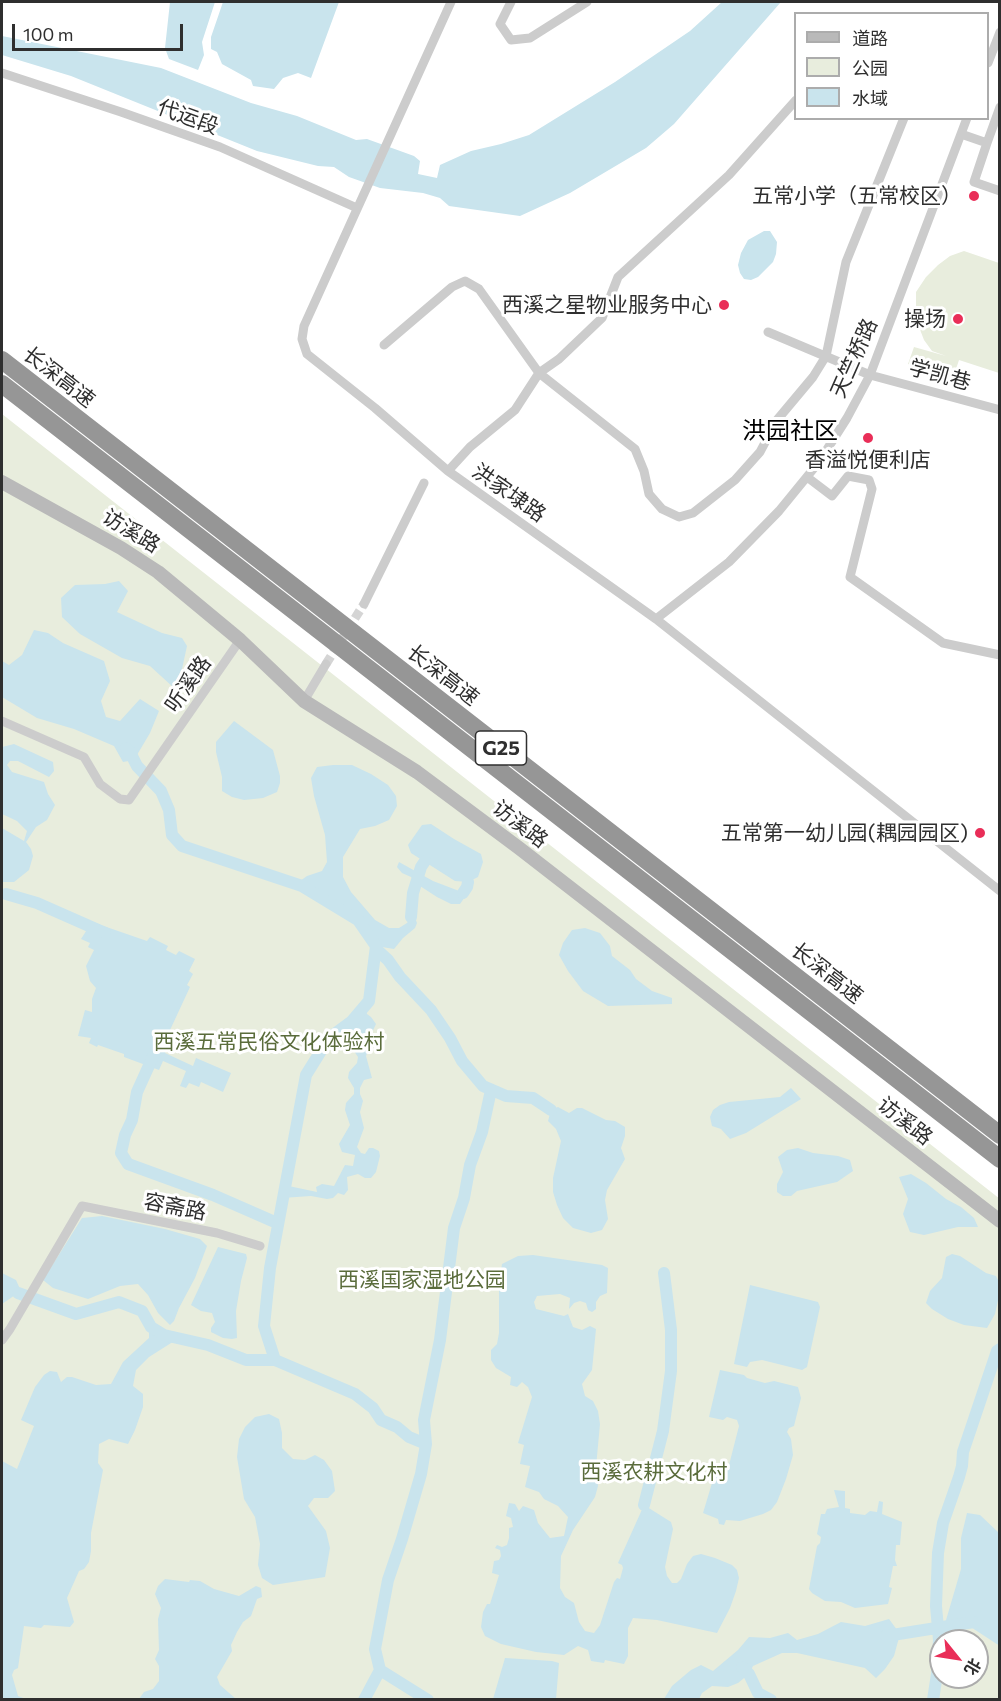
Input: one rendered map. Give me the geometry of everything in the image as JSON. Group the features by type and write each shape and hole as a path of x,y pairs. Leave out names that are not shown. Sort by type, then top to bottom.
{"highway":[{"name":"长深高速","path":"2,360 999,1135"},
{"name":"长深高速","path":"2,384 999,1159"}],"street":[{"name":"洪家埭路","path":"451,2 304,326 302,339 307,354 375,408 448,471 656,619 999,891"},
{"path":"511,2 500,24 511,40 530,38 586,2"},
{"path":"989,58 999,32"},
{"name":"代运段","path":"2,73 220,147 357,208"},
{"path":"448,471 470,447 515,410 539,373 559,359 602,318 618,277 729,174 794,101"},
{"path":"999,107 974,182 999,190"},
{"path":"384,345 452,287 465,281 479,289 539,373 635,449 644,471 649,494 662,509 678,517 693,513 735,480 760,452 777,420 813,377 826,356 846,262 903,120"},
{"name":"天竺桥路","path":"656,619 729,562 779,511 819,462 847,418 870,375 966,120"},
{"path":"961,134 987,143"},
{"name":"学凯巷","path":"768,332 870,375 999,410"},
{"path":"807,477 832,496 848,476 869,480 873,489 850,577 944,643 999,655"},
{"name":"访溪路","path":"2,482 112,543 158,572 240,640 304,701 375,744 519,848 691,984 800,1065 999,1221"},
{"path":"364,604 424,483"},
{"name":"听溪路","path":"2,722 84,757 100,784 120,799 129,800 240,640"},
{"path":"304,701 326,664"},
{"name":"容斋路","path":"2,1340 82,1206 217,1233 260,1246"}],"green space":[{"name":"操场","path":"964,251 999,263 999,373 959,360 953,378 908,364 914,347 946,356 932,351 924,340 916,310 916,292 938,265 950,256"},
{"name":"西溪国家湿地公园","path":"2,414 1000,1199 999,1699 2,1699"}],"water":[{"path":"170,2 215,2 202,42 204,55 198,70 169,59 165,48"},
{"path":"223,2 339,2 311,78 298,73 283,78 274,89 253,86 251,80 222,64 217,52 211,49 211,37"},
{"path":"722,2 781,2 674,124 646,148 570,193 520,216 449,206 440,198 423,193 380,188 349,177 334,167 318,166 257,151 71,76 2,55 2,36 161,68 251,103 297,116 356,140 367,139 414,156 420,161 418,174 437,178 440,165 471,151 529,135 615,82 690,31"},
{"path":"764,231 770,231 777,242 773,262 758,277 751,280 744,279 738,265 741,253 748,240"},
{"path":"119,581 128,591 117,612 162,633 182,638 187,646 182,669 173,687 150,666 122,658 80,634 62,617 61,598 75,585"},
{"path":"34,630 48,633 63,643 104,661 110,681 101,701 106,717 120,721 140,699 159,711 150,733 134,760 123,762 114,746 74,729 37,718 2,697 2,661 9,665 22,655"},
{"path":"234,721 273,750 280,776 277,792 263,798 244,800 222,791 216,742"},
{"path":"14,744 53,762 54,771 49,777 18,761 10,761 7,765 12,772 44,782 55,805 47,820 36,827 26,842 33,856 29,870 14,882 3,882 2,828 24,841 27,831 17,821 2,814 2,747"},
{"path":"352,765 371,774 388,785 396,796 397,806 389,820 360,829 343,857 343,877 351,892 375,920 389,928 399,928 411,917 415,918 417,923 415,928 394,949 376,946 358,920 296,884 307,876 322,871 327,862 325,835 311,778 317,767"},
{"path":"431,824 481,854 483,862 478,877 468,882 455,881 411,853 408,845 422,825"},
{"path":"399,862 433,881 467,894 460,904 451,904 402,873 397,867"},
{"path":"92,922 147,941 150,937 168,946 166,950 176,955 179,951 195,959 189,971 193,974 187,985 190,987 164,1043 168,1045 165,1053 193,1066 196,1058 231,1073 223,1092 201,1082 199,1087 189,1083 186,1088 180,1086 186,1071 163,1061 159,1070 124,1057 124,1054 98,1045 97,1047 89,1043 91,1038 78,1036 85,1010 92,1012 92,999 96,988 90,981 86,966 94,950 88,947 90,943 81,939"},
{"path":"585,928 600,933 610,946 612,956 652,991 672,998 672,1004 608,1006 583,991 559,955 563,943 572,930"},
{"path":"365,1005 367,1014 376,1024 366,1045 368,1051 366,1056 372,1078 364,1080 360,1088 363,1101 360,1112 364,1128 357,1147 361,1153 365,1154 369,1148 379,1151 376,1172 371,1178 358,1174 347,1177 348,1190 344,1195 338,1193 333,1198 327,1199 311,1196 282,1198 284,1185 317,1192 316,1187 322,1184 334,1186 345,1165 353,1166 355,1155 342,1152 339,1144 350,1125 345,1110 346,1103 354,1094 354,1088 348,1078 358,1057 354,1051 338,1045 331,1036 352,1021"},
{"path":"791,1088 801,1099 746,1133 730,1139 721,1129 712,1126 710,1117 713,1110 720,1105 780,1097"},
{"path":"558,1107 569,1113 582,1108 625,1127 621,1148 625,1159 607,1190 605,1200 608,1219 602,1230 591,1233 573,1228 563,1218 557,1205 553,1192 553,1178 561,1141 556,1129 548,1121 551,1110"},
{"path":"798,1148 850,1160 853,1171 837,1182 797,1191 791,1196 783,1196 777,1192 777,1184 783,1172 778,1157 787,1150"},
{"path":"911,1174 961,1207 974,1218 978,1227 958,1227 924,1235 910,1232 903,1214 908,1199 899,1177"},
{"path":"102,1216 200,1239 207,1246 195,1278 170,1325 158,1313 148,1295 138,1284 120,1286 88,1299 53,1288 43,1280 82,1218"},
{"path":"218,1247 246,1254 247,1258 236,1311 237,1338 232,1339 223,1338 211,1332 215,1322 212,1313 201,1311 191,1305"},
{"path":"952,1254 996,1276 999,1282 995,1314 987,1328 964,1325 948,1319 926,1303 930,1291 942,1278 946,1257"},
{"path":"533,1255 602,1265 608,1268 607,1293 600,1296 596,1302 596,1309 592,1312 588,1310 586,1303 580,1301 574,1303 569,1309 570,1298 560,1294 537,1296 534,1302 536,1309 564,1316 568,1314 573,1327 582,1330 590,1326 596,1329 592,1370 582,1384 585,1396 593,1401 598,1411 600,1424 596,1467 598,1486 595,1497 573,1530 561,1556 560,1588 565,1597 574,1603 579,1622 585,1631 594,1633 600,1625 614,1582 617,1578 620,1579 623,1568 618,1563 644,1505 671,1522 673,1529 665,1567 672,1583 677,1583 681,1579 693,1556 701,1554 732,1565 737,1570 739,1578 736,1591 717,1633 657,1620 633,1618 628,1628 628,1656 624,1664 605,1660 604,1663 591,1661 588,1650 578,1646 564,1655 536,1652 501,1644 485,1636 481,1627 483,1612 487,1604 490,1604 499,1575 492,1573 494,1561 499,1560 501,1556 500,1550 495,1548 497,1545 502,1547 507,1545 509,1528 513,1527 511,1518 506,1516 509,1503 515,1504 519,1511 523,1506 534,1510 538,1523 550,1538 564,1536 568,1517 558,1506 544,1499 539,1492 525,1487 530,1466 520,1464 524,1445 518,1443 532,1397 528,1387 522,1382 517,1387 510,1385 511,1377 496,1368 491,1360 491,1350 497,1344 499,1333 499,1284 502,1264 518,1256"},
{"path":"2,1273 16,1280 20,1289 2,1304"},
{"path":"750,1285 818,1302 820,1307 807,1367 802,1370 762,1360 750,1362 747,1367 734,1364"},
{"path":"151,1327 164,1335 179,1338 149,1357 136,1370 133,1386 143,1394 143,1407 128,1444 109,1439 99,1444 98,1463 103,1470 91,1533 89,1562 84,1569 79,1571 67,1598 74,1622 70,1627 24,1626 18,1668 12,1675 18,1696 26,1699 2,1699 2,1461 17,1469 34,1426 21,1420 35,1387 44,1375 50,1371 57,1372 61,1382 67,1377 72,1377 96,1385 111,1384 123,1362 149,1338"},
{"path":"720,1370 744,1375 765,1383 774,1381 798,1387 801,1398 794,1426 787,1432 791,1439 793,1455 777,1502 771,1510 763,1514 740,1521 726,1520 724,1525 719,1524 718,1519 703,1513 718,1463 729,1465 739,1426 737,1420 727,1417 723,1420 709,1417"},
{"path":"269,1414 279,1419 282,1448 293,1459 305,1460 315,1455 324,1460 332,1471 335,1491 328,1498 314,1498 308,1506 326,1531 330,1548 325,1577 273,1585 262,1578 258,1565 260,1544 255,1517 244,1499 237,1457 239,1439 245,1427 255,1417"},
{"path":"834,1490 845,1491 845,1508 850,1509 850,1513 865,1515 870,1511 877,1512 879,1501 883,1502 882,1514 902,1522 900,1545 896,1545 897,1566 893,1566 889,1587 892,1588 888,1604 855,1608 841,1602 825,1601 809,1589 817,1546 821,1537 817,1534 821,1514 825,1514 827,1509 839,1507"},
{"path":"967,1513 980,1515 999,1533 999,1637 974,1622 944,1627 961,1569 961,1538"},
{"path":"165,1579 200,1581 214,1589 239,1596 256,1586 261,1588 262,1597 257,1599 251,1616 243,1622 237,1632 231,1645 232,1651 217,1677 220,1685 236,1699 139,1699 144,1692 153,1689 159,1681 159,1666 155,1659 159,1650 158,1619 161,1608 155,1594 158,1586"},
{"path":"889,1619 900,1634 894,1656 876,1678 865,1668 797,1653 782,1653 753,1666 749,1674 738,1683 728,1687 712,1686 702,1693 699,1699 664,1699 672,1686 691,1670 701,1665 713,1671 738,1650 749,1637 770,1638 788,1633 797,1640 818,1634 841,1622 865,1626"},
{"path":"505,1658 559,1663 556,1699 493,1699"}],"waterway":[{"path":"126,748 137,766 161,791 169,810 172,835 182,846 302,886 358,920 376,946 369,1001 352,1021 329,1038 306,1075 270,1268 264,1326 275,1360"},
{"path":"411,917 413,893 425,861"},
{"path":"463,893 468,882"},
{"path":"6,894 37,903 105,933"},
{"path":"376,949 431,1010 462,1061 483,1086 506,1096 533,1098 551,1110"},
{"path":"156,1050 137,1092 132,1120 125,1135 121,1153 128,1164 213,1195 277,1223"},
{"path":"428,1700 380,1670 375,1649 388,1580 421,1474 426,1444 424,1420 440,1340 454,1228 464,1198 470,1165 482,1132 491,1090"},
{"path":"644,1505 663,1431 671,1371 671,1330 664,1273"},
{"path":"18,1293 76,1314 119,1302 142,1311 151,1327 164,1335 208,1345 246,1360 275,1360 355,1394 373,1408 381,1420 397,1427 409,1437 426,1444"},
{"path":"933,1700 939,1640 936,1606 938,1553 943,1523 959,1477 963,1452 997,1351 1000,1349"},
{"path":"886,1636 974,1622 1000,1639"},
{"path":"742,1667 749,1674 758,1693 771,1700"},
{"path":"364,1700 380,1670"}],"tunnel":[{"path":"326,664 364,604"}],"place":[{"name":"五常小学（五常校区）","path":"974,196"},
{"name":"西溪之星物业服务中心","path":"724,305"},
{"name":"操场","path":"958,319"},
{"name":"香溢悦便利店","path":"868,438"},
{"name":"五常第一幼儿园(耦园园区)","path":"980,833"}],"district":[{"name":"洪园社区","path":"790,431"}],"park label":[{"name":"西溪五常民俗文化体验村","path":"269,1042"},
{"name":"西溪农耕文化村","path":"654,1472"}]}
